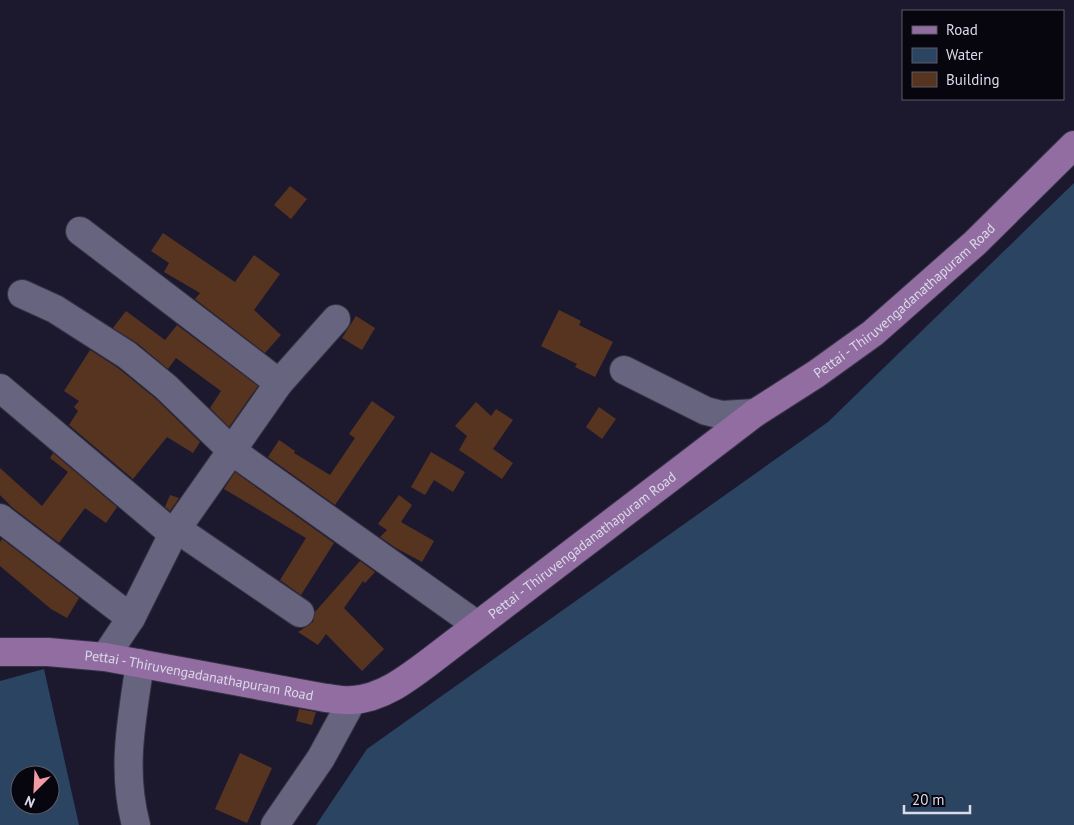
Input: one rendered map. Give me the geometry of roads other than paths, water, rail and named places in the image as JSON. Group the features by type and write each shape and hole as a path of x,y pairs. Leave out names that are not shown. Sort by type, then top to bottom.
{"main road":[{"name":"Pettai - Thiruvengadanathapuram Road","path":"0,652 48,652 105,657 326,698 352,701 384,692 402,682 755,413 816,374 873,333 975,243 1074,145"}],"street":[{"path":"80,231 279,383"},
{"path":"22,294 55,309 127,355 166,387 232,450 477,625"},
{"path":"105,657 131,618 175,531 279,383 336,318"},
{"path":"624,370 706,411 722,415 755,413"},
{"path":"0,388 175,531 300,613"},
{"path":"0,518 131,618"},
{"path":"136,825 128,788 129,743 140,664"},
{"path":"275,825 321,758 352,701"}],"water":[{"path":"1074,183 1074,825 316,825 367,749 828,422"},
{"path":"44,669 79,825 0,825 0,681"}]}
